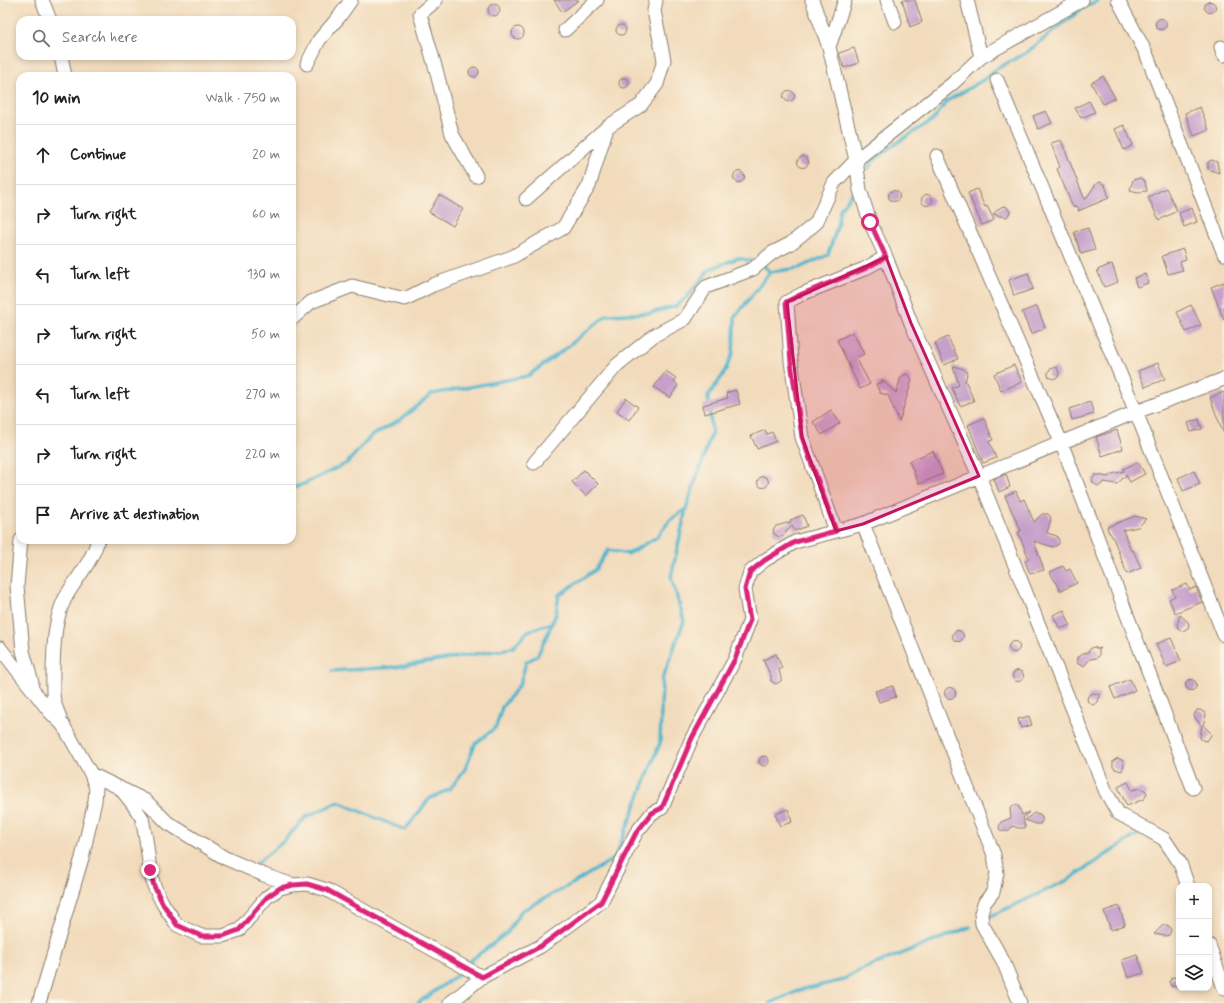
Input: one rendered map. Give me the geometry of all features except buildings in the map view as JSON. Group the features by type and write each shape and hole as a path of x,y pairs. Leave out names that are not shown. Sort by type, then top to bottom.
{"street":[{"path":"42,0 48,16"},
{"path":"307,64 319,40 339,17 351,0"},
{"path":"436,0 420,14 437,73 452,134 476,176"},
{"path":"565,30 597,0"},
{"path":"526,199 607,127 641,105 657,84 664,60 654,11 656,0"},
{"path":"812,0 828,47 856,160 860,190 870,222 886,257 911,323 979,476 1106,792 1118,813 1164,839 1180,863 1187,883"},
{"path":"828,47 846,0"},
{"path":"887,0 895,22"},
{"path":"967,0 981,57"},
{"path":"534,463 617,365 653,336 685,319 706,287 753,269 772,253 790,244 816,223 834,183 856,160 946,88 981,57 1082,0"},
{"path":"1118,0 1146,53 1224,254"},
{"path":"62,60 64,72"},
{"path":"997,80 1136,412 1224,635"},
{"path":"296,315 311,302 352,286 405,299 433,285 512,258 563,228 590,186 607,127"},
{"path":"937,156 1060,442 1193,788"},
{"path":"836,531 802,437 791,362 786,302 864,269 886,257"},
{"path":"450,1003 482,977 541,946 601,902 636,833 652,813 662,808 692,738 735,659 750,620 745,589 750,572 765,560 795,542 863,524 1060,442 1224,379"},
{"path":"863,524 994,855 997,873 993,892 984,902 981,913 982,924 1003,961 1020,1003"},
{"path":"21,544 16,586 23,651 34,690"},
{"path":"39,1003 82,858 95,801 96,788 91,774 63,725 54,701 53,651 59,612 68,594 88,565 97,544"},
{"path":"0,648 50,712 63,725"},
{"path":"91,774 146,801 168,823 224,858 264,875 293,885"},
{"path":"120,788 142,818 154,886 163,904 177,925 201,936 223,936 239,930 267,897 280,888 307,884 327,890 482,977"},
{"path":"1212,954 1224,988"}],"highlighted area":[{"path":"886,257 911,323 979,476 863,524 836,531 802,437 787,302"}],"waterway":[{"path":"868,169 872,162 892,146 934,119 947,101 983,80 998,68 1026,53 1084,7 1099,0"},
{"path":"763,265 770,272 799,268 828,255 837,227 840,209 853,192"},
{"path":"296,487 347,463 371,436 400,420 432,394 528,376 607,315 650,313 676,306 687,297 710,269 738,258 756,262"},
{"path":"257,863 284,841 306,817 338,802 405,830 429,799 450,789 465,769 475,744 496,727 502,707 520,684 526,662 537,656 556,614 559,595 595,570 608,550 628,554 657,537 670,520 686,509 712,432 708,396 723,375 733,353 735,317 770,272"},
{"path":"470,961 507,933 521,911 572,884 615,858 660,743 662,680 684,621 671,577 686,509"},
{"path":"332,671 397,667 512,648 528,631 552,623"},
{"path":"991,916 1068,880 1138,834"},
{"path":"770,1003 803,989 840,981 865,968 970,927"},
{"path":"418,1003 460,973"}],"route":[{"path":"150,870 154,886 163,904 177,925 201,936 223,936 239,930 267,897 280,888 307,884 327,890 482,977 541,946 601,902 636,833 652,813 662,808 692,738 735,659 750,620 745,589 750,572 765,560 795,542 836,531 802,437 791,362 786,302 864,269 886,257 870,222"}]}
